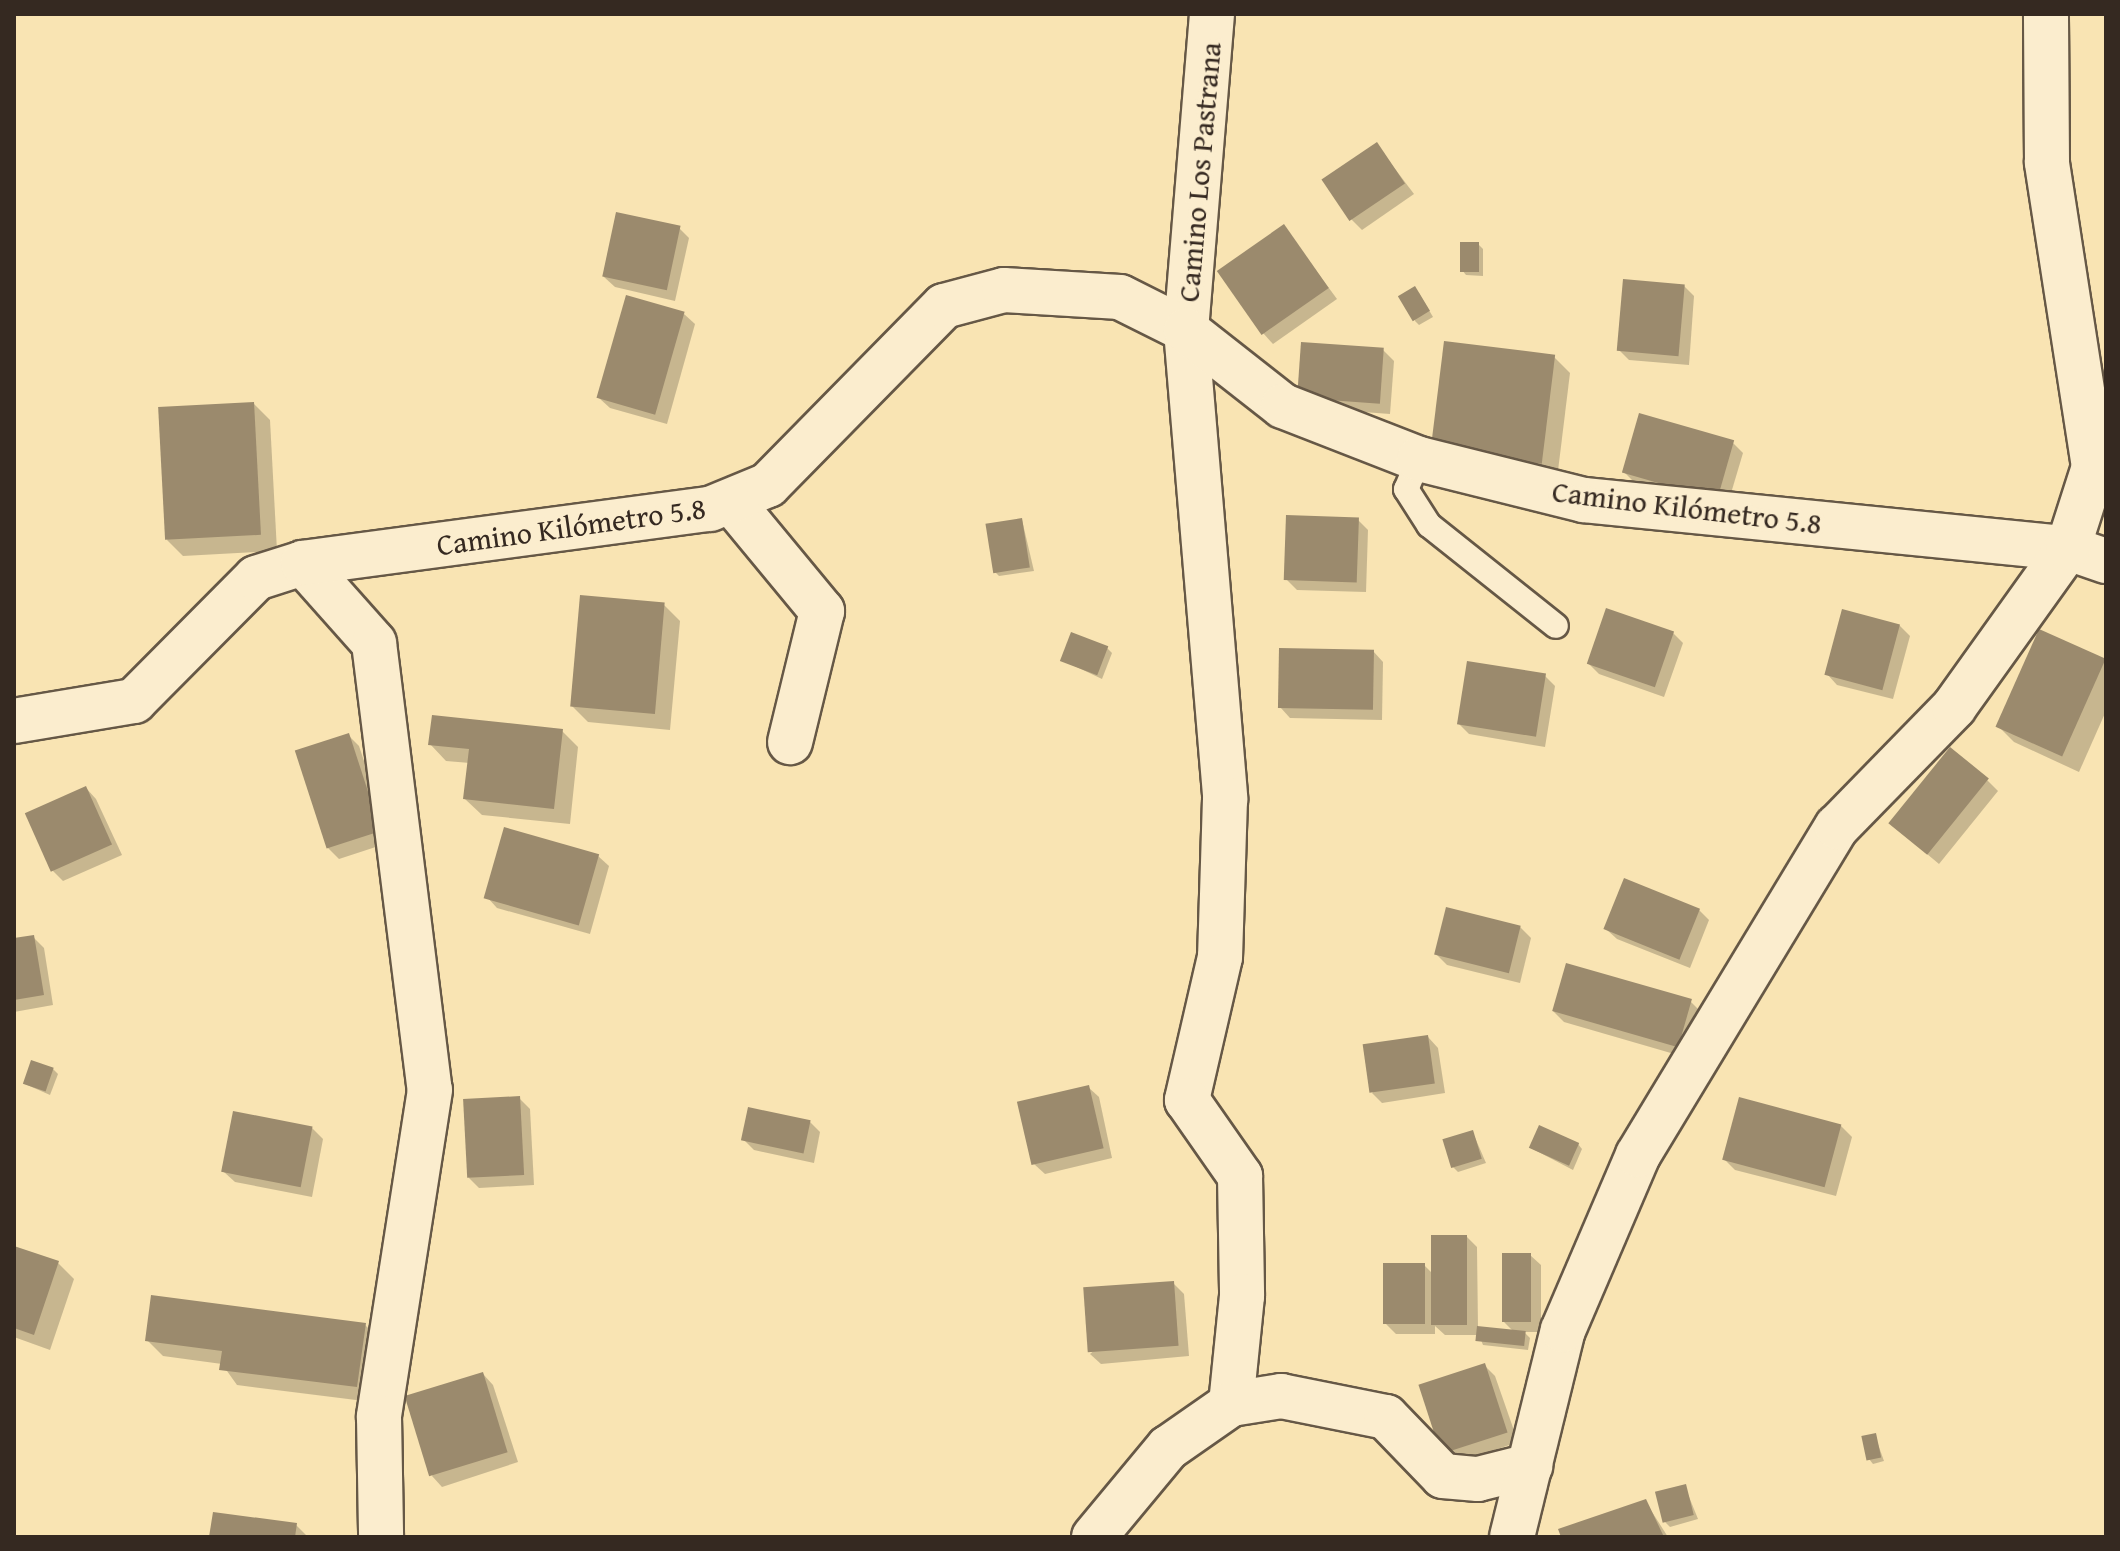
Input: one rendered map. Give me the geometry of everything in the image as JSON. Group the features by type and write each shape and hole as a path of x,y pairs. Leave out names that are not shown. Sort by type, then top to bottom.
{"street":[{"name":"Camino Los Pastrana","path":"1212,14 1186,330 1225,799 1220,957 1187,1100 1240,1176 1242,1296 1232,1354 1231,1404"},
{"path":"1512,1537 1563,1330 1638,1155 1837,827 1954,707 2087,554 2094,467 2047,162 2046,14"},
{"name":"Camino Kilómetro 5.8","path":"14,721 134,701 256,578 303,563 710,509 768,485 944,306 1004,290 1120,297 1186,330 1283,406 1419,459 1584,500 2087,554"},
{"path":"731,501 822,611 790,742"},
{"path":"303,563 374,643 430,1090 379,1417 381,1537"},
{"path":"1094,1537 1168,1448 1231,1404 1281,1396 1386,1417 1443,1476 1478,1479 1530,1466"}],"lane":[{"path":"1419,459 1406,489 1429,525 1556,626"}],"building":[{"path":"1377,142 1405,183 1349,221 1321,179"},
{"path":"616,212 681,226 667,290 602,277"},
{"path":"1284,224 1329,288 1262,335 1217,271"},
{"path":"1460,242 1479,242 1479,272 1460,272"},
{"path":"1623,279 1685,284 1678,356 1617,351"},
{"path":"1415,286 1430,311 1413,321 1398,296"},
{"path":"626,295 685,312 655,415 597,398"},
{"path":"1444,341 1555,355 1542,464 1431,450"},
{"path":"1301,342 1384,348 1380,404 1297,398"},
{"path":"254,402 261,535 165,540 158,407"},
{"path":"1639,413 1734,440 1717,500 1622,473"},
{"path":"1286,515 1359,518 1357,583 1284,580"},
{"path":"1022,518 1030,567 993,573 985,524"},
{"path":"580,595 665,602 655,714 570,707"},
{"path":"1606,608 1674,631 1655,687 1587,664"},
{"path":"1842,609 1900,625 1882,690 1824,675"},
{"path":"2039,629 2106,659 2062,756 1995,727"},
{"path":"1071,632 1108,646 1097,675 1060,661"},
{"path":"1279,648 1374,650 1373,710 1278,708"},
{"path":"1467,661 1546,674 1536,737 1457,724"},
{"path":"432,715 563,729 554,809 463,799 469,749 428,745"},
{"path":"349,733 381,831 327,849 295,751"},
{"path":"1950,747 1989,778 1927,855 1888,823"},
{"path":"86,786 112,844 51,872 25,813"},
{"path":"504,827 599,854 579,925 484,898"},
{"path":"1624,878 1700,909 1679,960 1603,929"},
{"path":"1446,907 1521,926 1509,973 1434,955"},
{"path":"34,935 44,995 14,1000 14,938"},
{"path":"1566,963 1692,999 1678,1047 1552,1011"},
{"path":"1428,1035 1435,1084 1369,1093 1363,1044"},
{"path":"31,1060 54,1068 46,1091 23,1084"},
{"path":"1089,1085 1104,1148 1032,1165 1017,1102"},
{"path":"520,1096 524,1175 467,1178 463,1099"},
{"path":"1739,1097 1841,1124 1825,1187 1722,1160"},
{"path":"748,1107 811,1120 804,1154 741,1140"},
{"path":"233,1111 313,1126 301,1187 221,1172"},
{"path":"1539,1125 1579,1143 1569,1166 1529,1148"},
{"path":"1473,1130 1482,1159 1451,1168 1442,1139"},
{"path":"1431,1235 1467,1235 1467,1325 1431,1325"},
{"path":"14,1246 59,1261 34,1335 14,1328"},
{"path":"1502,1253 1531,1253 1531,1322 1502,1322"},
{"path":"1383,1263 1425,1263 1425,1324 1383,1324"},
{"path":"1174,1281 1179,1346 1088,1352 1083,1287"},
{"path":"151,1295 366,1323 357,1387 219,1370 222,1351 145,1341"},
{"path":"1477,1326 1526,1331 1524,1346 1475,1341"},
{"path":"1485,1363 1508,1432 1441,1454 1418,1385"},
{"path":"483,1372 508,1452 429,1476 405,1396"},
{"path":"1876,1433 1881,1457 1867,1461 1861,1436"},
{"path":"1686,1484 1694,1515 1663,1523 1655,1492"},
{"path":"1646,1499 1664,1537 1561,1537 1558,1529"},
{"path":"213,1512 297,1523 295,1537 209,1537"}]}
